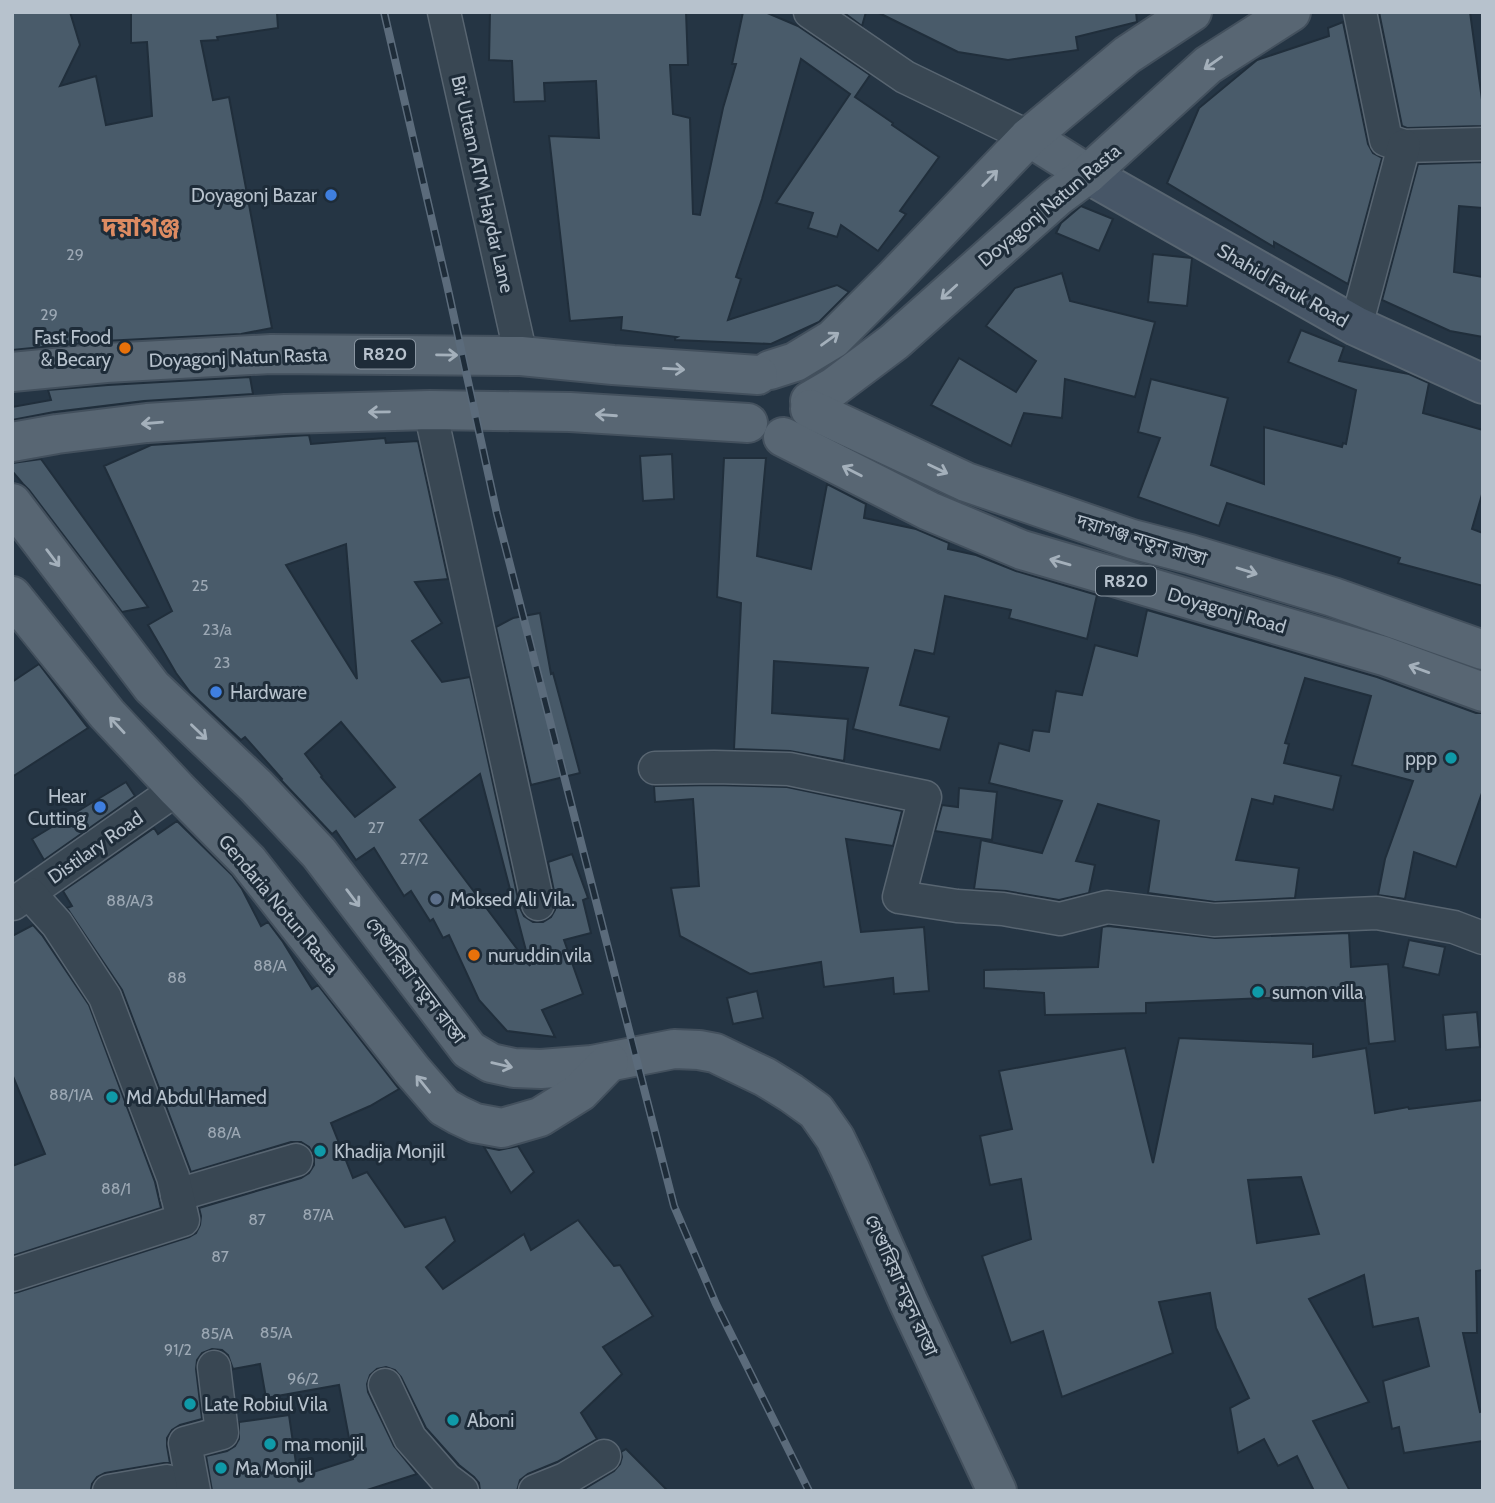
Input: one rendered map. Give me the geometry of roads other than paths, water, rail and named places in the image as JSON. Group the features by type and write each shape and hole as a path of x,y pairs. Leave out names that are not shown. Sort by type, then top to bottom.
{"main road":[{"name":"Doyagonj Natun Rasta","path":"12,372 106,363 271,354 521,356 613,365 764,373 794,362 833,339 1029,137 1127,55 1192,12"},
{"name":"Doyagonj Natun Rasta","path":"810,405 894,342 1057,197 1088,174 1208,65 1245,25 1291,12"},
{"path":"1029,137 1088,174"},
{"name":"Shahid Faruk Road","path":"1088,174 1356,326 1483,384"},
{"path":"861,367 854,390 857,406 872,437"},
{"path":"783,370 796,376 805,385 810,405 804,423 795,432 783,437 769,437 757,432 748,423 743,410 743,397 748,384 764,373 783,370"},
{"name":"দয়াগঞ্জ নতুন রাস্তা","path":"810,405 965,482 1132,539 1334,597 1483,650"},
{"path":"12,442 147,423 285,414 430,410 570,412 748,423"},
{"name":"Doyagonj Road","path":"783,437 929,511 1022,551 1384,656 1483,692"},
{"name":"গেণ্ডারিয়া নতুন রাস্তা","path":"12,503 152,687 256,786 319,853 469,1050 491,1063 514,1068 541,1069 592,1065 674,1049 699,1049 715,1053 765,1077 816,1111 835,1138 850,1169 997,1491"},
{"name":"Gendaria Notun Rasta","path":"12,596 107,714 248,861 444,1107 475,1123 502,1128 540,1117 580,1092 610,1062"},
{"path":"85,687 127,656"}],"street":[{"name":"Bir Uttam ATM Haydar Lane","path":"444,12 521,356"},
{"path":"810,12 905,77 1029,137"},
{"path":"1360,12 1386,140 1404,146 1483,144"},
{"path":"1356,326 1404,146"},
{"path":"430,410 538,904"},
{"path":"655,768 789,769 925,797 899,897 957,906 1003,909 1060,919 1107,906 1214,920 1377,912 1454,927 1483,938"},
{"name":"Distilary Road","path":"21,899 177,789"},
{"path":"12,1275 183,1220 173,1177 105,997 57,923 21,899"},
{"path":"177,1195 296,1160"},
{"path":"109,1491 181,1486 185,1443 222,1433 215,1367"},
{"path":"385,1385 411,1438 446,1479 462,1491"},
{"path":"535,1491 565,1479 604,1456"}],"railway":[{"path":"384,12 497,514 674,1206 716,1304 809,1491"}],"place":[{"name":"Doyagonj Bazar","path":"331,195"},
{"name":"Fast Food & Becary","path":"125,348"},
{"name":"Hardware","path":"216,692"},
{"name":"ppp","path":"1451,758"},
{"name":"Hear Cutting","path":"100,807"},
{"name":"Moksed Ali Vila.","path":"436,899"},
{"name":"nuruddin vila","path":"474,955"},
{"name":"sumon villa","path":"1258,992"},
{"name":"Md Abdul Hamed","path":"112,1097"},
{"name":"Khadija Monjil","path":"320,1151"},
{"name":"Late Robiul Vila","path":"190,1404"},
{"name":"Aboni","path":"453,1420"},
{"name":"ma monjil","path":"270,1444"},
{"name":"Ma Monjil","path":"221,1468"}],"district":[{"name":"দয়াগঞ্জ","path":"141,227"}]}
